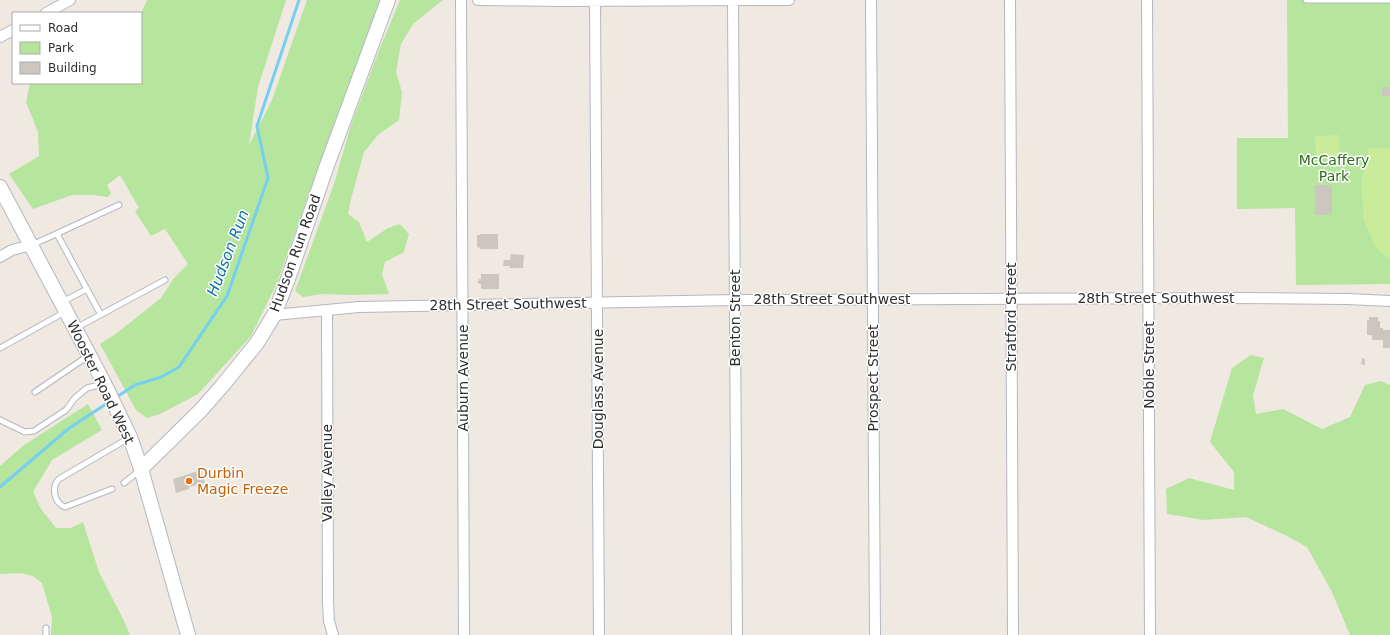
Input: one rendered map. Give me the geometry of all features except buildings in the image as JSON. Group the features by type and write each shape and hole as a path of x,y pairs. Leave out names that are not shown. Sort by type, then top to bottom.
{"main road":[{"name":"Hudson Run Road","path":"141,469 201,410 226,382 257,343 274,315 388,0"},
{"name":"Wooster Road West","path":"0,187 89,355 130,437 141,469 188,635"}],"street":[{"path":"48,12 70,0"},
{"name":"Auburn Avenue","path":"461,0 464,635"},
{"path":"478,0 789,0"},
{"name":"Benton Street","path":"733,0 737,635"},
{"name":"Prospect Street","path":"871,0 875,635"},
{"name":"Stratford Street","path":"1010,0 1013,635"},
{"name":"Noble Street","path":"1147,0 1150,635"},
{"name":"Douglass Avenue","path":"595,1 599,635"},
{"path":"0,37 12,31"},
{"path":"0,257 12,250 31,245"},
{"name":"28th Street Southwest","path":"274,315 359,307 735,300 1336,298 1390,301"},
{"name":"Valley Avenue","path":"327,310 328,594 329,621 333,635"}],"lane":[{"path":"1306,0 1390,0"},
{"path":"31,245 119,205"},
{"path":"58,234 101,315"},
{"path":"75,329 165,280"},
{"path":"0,348 64,307 87,289"},
{"path":"35,392 89,355"},
{"path":"0,420 25,432 34,430 66,410 75,398 87,388 105,386"},
{"path":"112,489 67,507 61,506 58,502 54,489 59,479 130,437"},
{"path":"124,483 141,469"},
{"path":"46,628 46,635"}],"green space":[{"path":"147,0 286,0 258,87 249,145 272,100 307,0 381,0 323,154 277,283 251,336 198,394 160,414 147,418 136,410 100,344 117,333 161,298 174,278 188,264 165,229 151,236 135,211 139,208 120,175 107,185 111,193 108,197 72,195 33,209 9,174 39,156 38,132 26,102 30,84 142,84 141,12"},
{"path":"400,0 443,0 413,24 401,44 396,72 402,92 399,120 378,135 364,152 348,214 359,222 367,242 388,228 400,224 409,234 404,252 385,262 382,274 389,294 322,294 303,297 295,291 334,184 351,125"},
{"name":"McCaffery Park","path":"1287,0 1390,0 1390,284 1296,285 1295,208 1237,209 1237,138 1288,138"},
{"path":"1339,135 1339,159 1316,159 1315,136"},
{"path":"1369,148 1390,148 1390,260 1375,247 1364,220 1361,184"},
{"path":"1251,355 1264,358 1253,395 1256,414 1283,409 1322,429 1350,417 1365,385 1381,381 1390,385 1390,635 1350,635 1332,592 1307,547 1287,536 1246,517 1204,520 1167,514 1166,489 1189,478 1234,490 1234,472 1210,442 1232,368"},
{"path":"88,404 102,430 52,460 33,492 41,509 56,528 71,528 83,522 99,572 130,635 51,635 52,617 42,583 33,576 21,573 0,574 0,466 24,445"}],"waterway":[{"name":"Hudson Run","path":"115,398 135,385 161,377 179,367 227,296 268,178 257,126 299,0"},
{"name":"Hudson Run","path":"0,487 68,429 109,402"}],"place":[{"name":"Durbin Magic Freeze","path":"189,481"}]}
